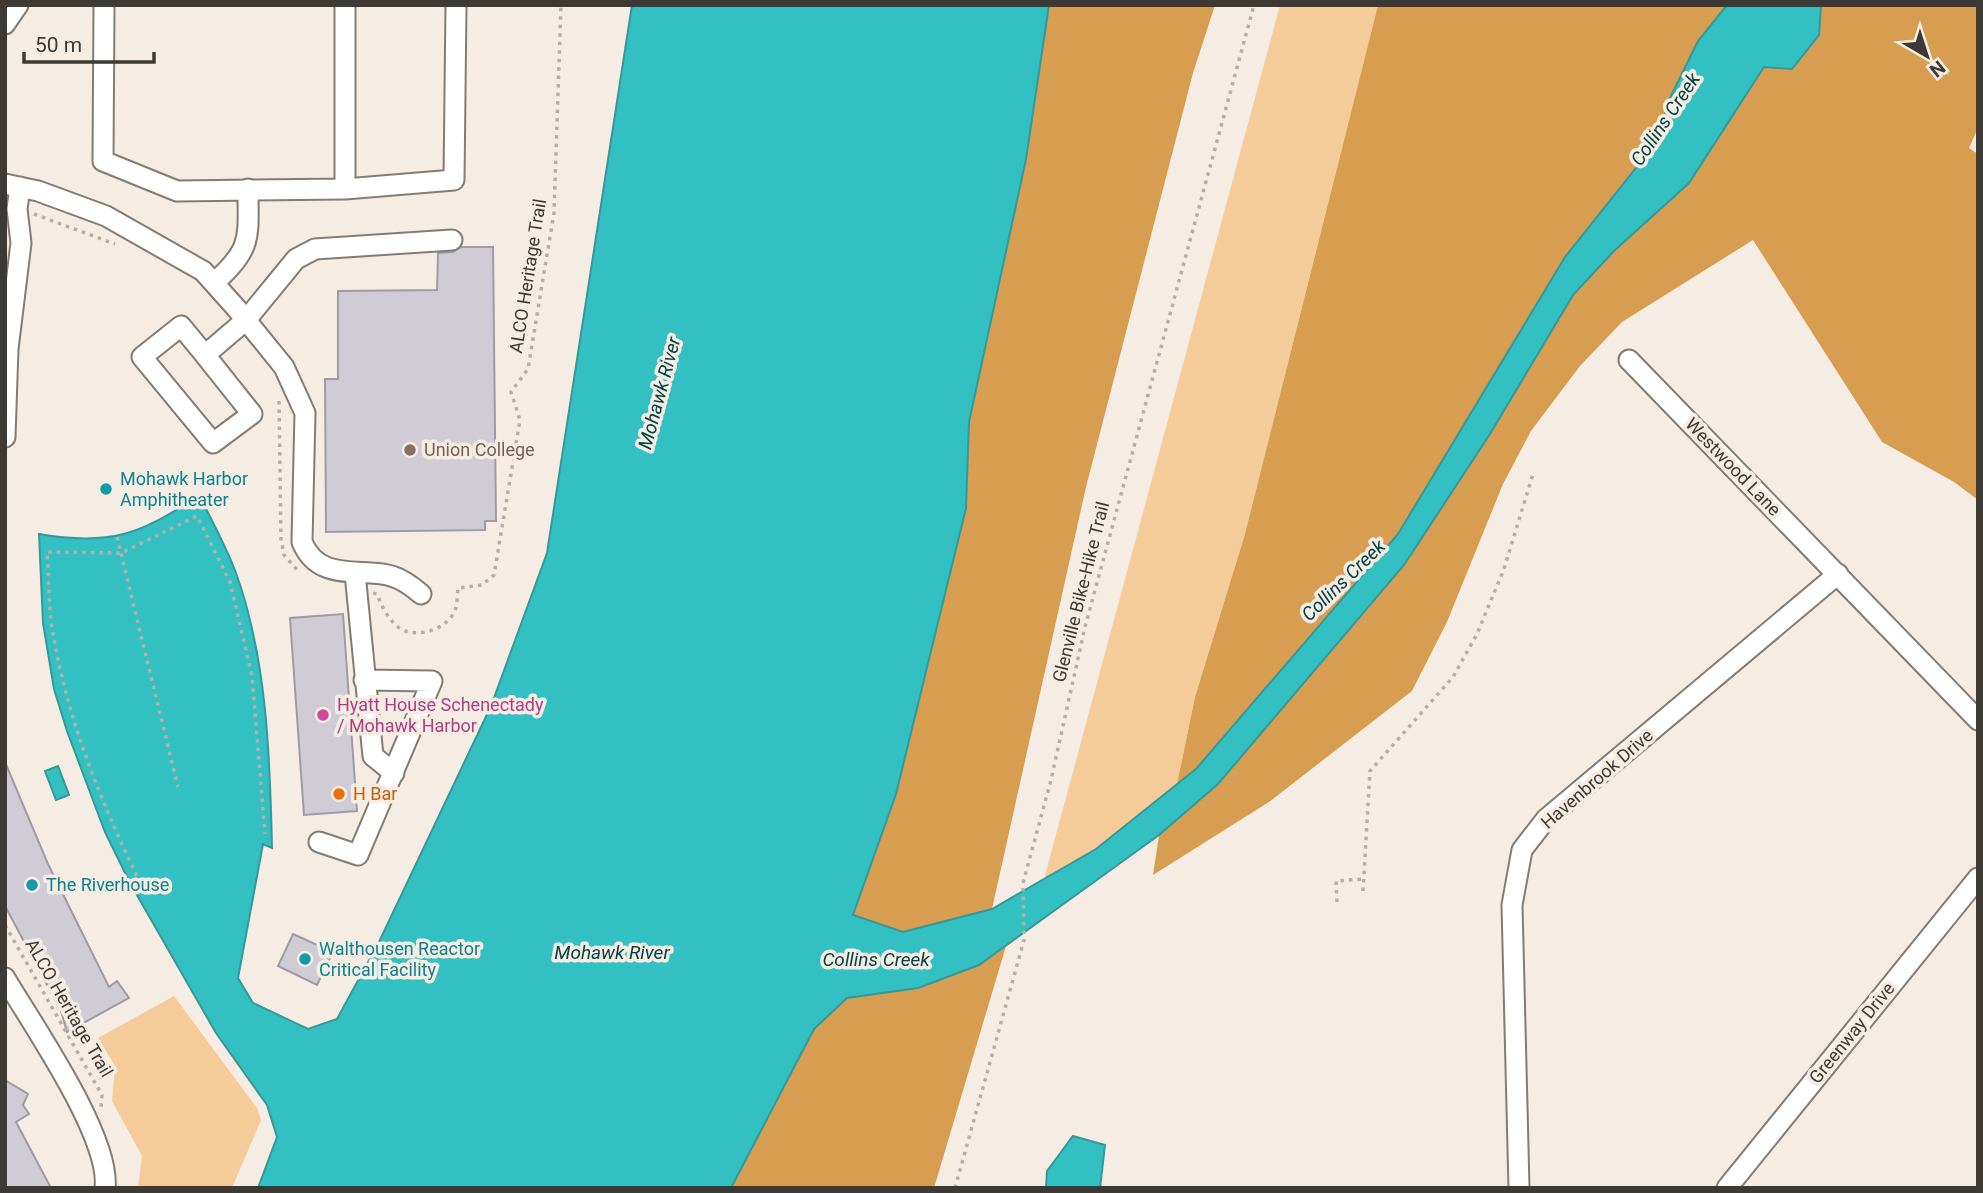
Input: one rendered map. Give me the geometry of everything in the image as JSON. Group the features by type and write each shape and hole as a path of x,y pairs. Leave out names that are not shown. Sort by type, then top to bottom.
{"street":[{"path":"5,24 18,5"},
{"path":"104,5 103,161 177,191 345,189 454,180 456,5"},
{"path":"345,5 345,189"},
{"path":"13,186 106,216 203,271 284,368 305,413 302,542 307,555 319,565 356,582 385,574 406,581 421,594"},
{"path":"5,437 6,349 13,242 18,209 13,186"},
{"path":"214,283 243,253 248,238 248,189"},
{"path":"205,355 246,320 296,259 315,249 452,240"},
{"path":"181,326 205,355 252,414 213,443 142,357 181,326"},
{"name":"Westwood Lane","path":"1629,360 1838,574"},
{"path":"1838,574 1978,720"},
{"name":"Havenbrook Drive","path":"1519,1188 1512,905 1522,850 1546,819 1838,574"},
{"path":"356,582 373,756 394,773"},
{"path":"319,842 358,855 432,681 365,680"},
{"name":"Greenway Drive","path":"1727,1188 1978,878"},
{"path":"5,978 88,1120 106,1174 105,1188"}],"path":[{"name":"ALCO Heritage Trail","path":"356,582 377,594 385,612 400,629 425,632 444,625 455,611 458,588 482,585 494,575 520,420 512,392 528,369 554,213 561,5"},
{"name":"Glenville Bike-Hike Trail","path":"955,1188 1024,940 1023,883 1129,454 1254,5"},
{"path":"18,209 118,245"},
{"path":"278,400 281,539 284,555 292,567 304,576"},
{"path":"1363,891 1370,771 1453,677 1477,634 1504,569 1533,474"},
{"path":"144,891 108,818 64,689 52,630 47,552 121,553 197,516 230,582 252,676 265,834"},
{"path":"117,537 178,787"},
{"path":"1337,902 1336,881 1364,879"},
{"name":"ALCO Heritage Trail","path":"5,925 102,1095 101,1107"}],"shaded area":[{"path":"1049,5 1215,5 1193,73 1086,487 992,909 903,932 853,915 896,794 966,508 969,422 1026,159"},
{"path":"1280,5 1378,5 1245,534 1195,697 1177,784 1096,849 1044,879"},
{"path":"1378,5 1727,5 1698,41 1670,98 1655,144 1565,257 1398,534 1196,769 1177,784 1195,697 1245,534"},
{"path":"1821,5 1978,5 1978,128 1969,148 1978,154 1978,500 1954,482 1882,442 1753,240 1622,322 1580,366 1531,431 1503,484 1447,622 1412,691 1269,802 1153,875 1159,835 1218,784 1404,565 1490,434 1573,295 1614,251 1689,183 1764,67 1792,69 1819,35"},
{"path":"1006,946 934,1188 731,1188 814,1029 847,998 918,988 979,965"},
{"path":"174,996 257,1108 261,1120 232,1188 138,1188 142,1156 112,1101 115,1066 98,1038"}],"water":[{"name":"Mohawk River","path":"632,5 1049,5 1026,159 969,422 966,508 896,794 853,915 903,932 992,909 1096,849 1196,769 1398,534 1565,257 1655,144 1670,98 1698,41 1727,5 1821,5 1819,35 1792,69 1764,67 1689,183 1614,251 1573,295 1490,434 1404,565 1218,784 1159,835 979,965 918,988 847,998 814,1029 731,1188 258,1188 277,1137 267,1105 216,1033 130,883 105,832 67,731 54,689 43,623 39,534 85,539 124,534 160,520 199,495 232,563 246,606 260,674 268,744 272,848 263,844 238,978 253,1003 308,1029 337,1019 379,942 491,706 547,553"},
{"path":"58,766 69,795 56,800 45,771"},
{"path":"1073,1136 1105,1145 1100,1188 1046,1188 1047,1171"}],"building":[{"name":"Union College","path":"461,247 493,247 496,521 485,521 485,530 326,532 325,379 338,379 338,291 437,290 438,253 453,252"},
{"name":"Hyatt House Schenectady / Mohawk Harbor","path":"343,614 357,811 304,815 290,618"},
{"name":"The Riverhouse","path":"5,762 48,864 109,987 117,981 129,998 67,1032 61,1011 5,906"},
{"name":"Walthousen Reactor Critical Facility","path":"293,934 333,952 317,985 278,966"},
{"path":"5,1080 28,1094 23,1105 29,1114 16,1122 51,1188 5,1188"}],"place":[{"name":"Union College","path":"410,450"},
{"name":"Mohawk Harbor Amphitheater","path":"106,489"},
{"name":"Hyatt House Schenectady / Mohawk Harbor","path":"323,715"},
{"name":"H Bar","path":"339,794"},
{"name":"The Riverhouse","path":"32,885"},
{"name":"Walthousen Reactor Critical Facility","path":"305,959"}],"water label":[{"name":"Collins Creek","path":"1665,119"},
{"name":"Collins Creek","path":"1343,580"},
{"name":"Collins Creek","path":"876,959"}]}
